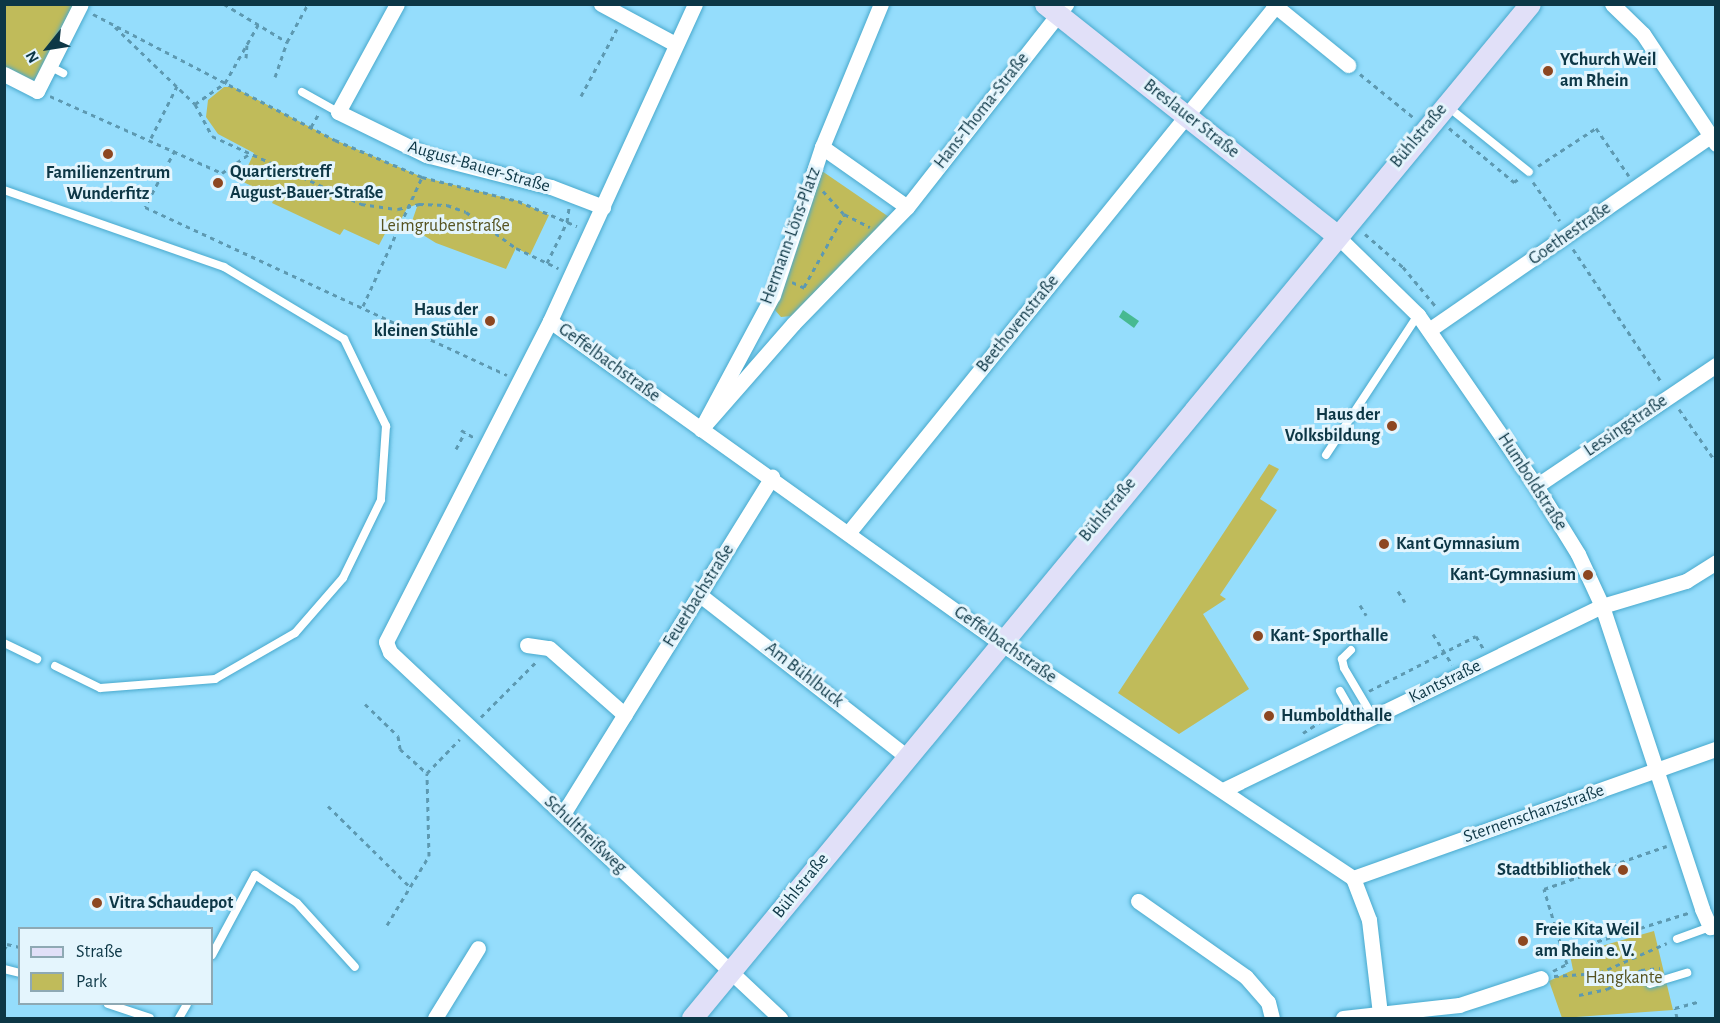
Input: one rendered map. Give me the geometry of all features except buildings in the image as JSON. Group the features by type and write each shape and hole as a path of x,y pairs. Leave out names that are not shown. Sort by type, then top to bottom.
{"street":[{"path":"338,112 397,4"},
{"path":"601,4 675,44"},
{"path":"519,381 572,274 695,4"},
{"path":"822,147 881,4"},
{"name":"Bühlstraße","path":"692,1018 1341,228 1530,4"},
{"path":"1612,4 1643,34 1713,140"},
{"path":"1275,5 1348,65"},
{"name":"Beethovenstraße","path":"849,532 1275,5"},
{"path":"4,74 37,91 80,6"},
{"name":"Breslauer Straße","path":"1056,8 1187,116 1341,228"},
{"name":"Hans-Thoma-Straße","path":"907,207 1056,8"},
{"name":"August-Bauer-Straße","path":"338,112 388,139 426,154 551,187 603,207"},
{"name":"Goethestraße","path":"1429,330 1637,187 1713,140"},
{"name":"Hermann-Löns-Platz","path":"822,147 907,207 818,298 701,429 779,276 822,147"},
{"name":"Humboldstraße","path":"1341,228 1429,330 1536,486 1578,554 1602,606 1701,909 1713,926"},
{"name":"Geffelbachstraße","path":"550,321 849,532 999,642 1353,878"},
{"name":"Lessingstraße","path":"1536,486 1716,365"},
{"name":"Schultheißweg","path":"519,381 388,632 390,652 780,1018"},
{"name":"Feuerbachstraße","path":"563,814 772,477"},
{"name":"Kantstraße","path":"1223,790 1602,606 1686,581 1716,562"},
{"name":"Am Bühlbuck","path":"700,595 907,757"},
{"path":"527,645 549,648 625,715"},
{"name":"Sternenschanzstraße","path":"1353,878 1716,749"},
{"path":"1353,878 1369,920 1380,1014"},
{"path":"1138,901 1246,977 1268,1002 1272,1018"},
{"path":"435,1018 478,948"},
{"path":"1343,1018 1459,1005 1541,978"}],"lane":[{"path":"50,66 63,73"},
{"path":"302,92 338,112"},
{"path":"1436,117 1529,172"},
{"path":"4,190 224,267 344,339 386,426 381,500 343,578 295,633 215,680 100,688 55,666"},
{"path":"1326,455 1418,315"},
{"path":"4,644 37,659"},
{"path":"1351,650 1342,659 1344,668 1373,717"},
{"path":"1340,691 1359,724"},
{"path":"213,953 255,875 297,903 355,967"},
{"path":"1677,939 1713,926"},
{"path":"1650,984 1688,973"},
{"path":"111,1005 150,1018"}],"path":[{"path":"224,4 287,42"},
{"path":"275,77 287,42 308,4"},
{"path":"80,6 311,127 422,177 518,201 591,232"},
{"path":"581,96 623,16"},
{"path":"111,23 195,104 212,136 248,156 361,204 407,207 447,205 466,212 516,248 572,274"},
{"path":"195,104 225,83 258,25"},
{"path":"246,58 247,45"},
{"path":"1348,65 1436,117 1514,182 1527,174 1670,396 1716,462"},
{"path":"151,138 178,86"},
{"path":"37,91 151,138 222,173 248,156"},
{"path":"311,127 324,105"},
{"path":"1529,172 1596,128 1637,187"},
{"path":"175,150 145,207 363,306 519,381"},
{"path":"363,306 422,177"},
{"path":"812,177 844,214 882,232"},
{"path":"804,287 844,214"},
{"path":"547,262 565,226"},
{"path":"1341,228 1403,267 1446,319"},
{"path":"779,276 804,287 818,298"},
{"path":"456,449 465,432"},
{"path":"1398,591 1405,602"},
{"path":"1360,605 1366,615"},
{"path":"1433,634 1460,675"},
{"path":"1301,734 1360,696 1476,636 1491,660"},
{"path":"387,925 429,856 427,773 549,648"},
{"path":"366,704 398,736 400,748 427,773"},
{"path":"328,806 410,887"},
{"path":"1541,978 1567,964 1544,889 1679,842"},
{"path":"1563,952 1701,909"},
{"path":"1541,978 1599,973 1677,939"},
{"path":"4,950 7,944 18,947"},
{"path":"1579,995 1607,989 1632,973 1650,967 1661,968 1669,979"},
{"path":"1677,1018 1675,1008 1697,1002"}],"green space":[{"path":"76,4 37,91 5,74 4,5"},
{"name":"Leimgrubenstraße","path":"224,87 233,87 335,140 422,177 518,201 549,215 530,255 516,248 506,269 436,243 410,227 418,204 407,208 395,231 388,228 379,245 344,229 340,235 272,203 275,197 241,181 254,153 218,134 206,117 208,100"},
{"path":"819,169 889,217 792,316 781,317 774,309"},
{"path":"1269,464 1279,469 1260,499 1277,510 1220,595 1226,599 1203,614 1249,689 1179,734 1118,693"},
{"name":"Hangkante","path":"1654,931 1673,1010 1562,1018 1549,981 1573,970 1570,955"}],"shaded area":[{"path":"1123,310 1139,321 1134,328 1119,317"}],"place":[{"name":"YChurch Weil am Rhein","path":"1548,71"},
{"name":"Familienzentrum Wunderfitz","path":"108,154"},
{"name":"Quartierstreff August-Bauer-Straße","path":"218,183"},
{"name":"Haus der kleinen Stühle","path":"490,321"},
{"name":"Haus der Volksbildung","path":"1392,426"},
{"name":"Kant Gymnasium","path":"1384,544"},
{"name":"Kant-Gymnasium","path":"1588,575"},
{"name":"Kant- Sporthalle","path":"1258,636"},
{"name":"Humboldthalle","path":"1269,716"},
{"name":"Stadtbibliothek","path":"1623,870"},
{"name":"Vitra Schaudepot","path":"97,903"},
{"name":"Freie Kita Weil am Rhein e. V.","path":"1523,941"}]}
